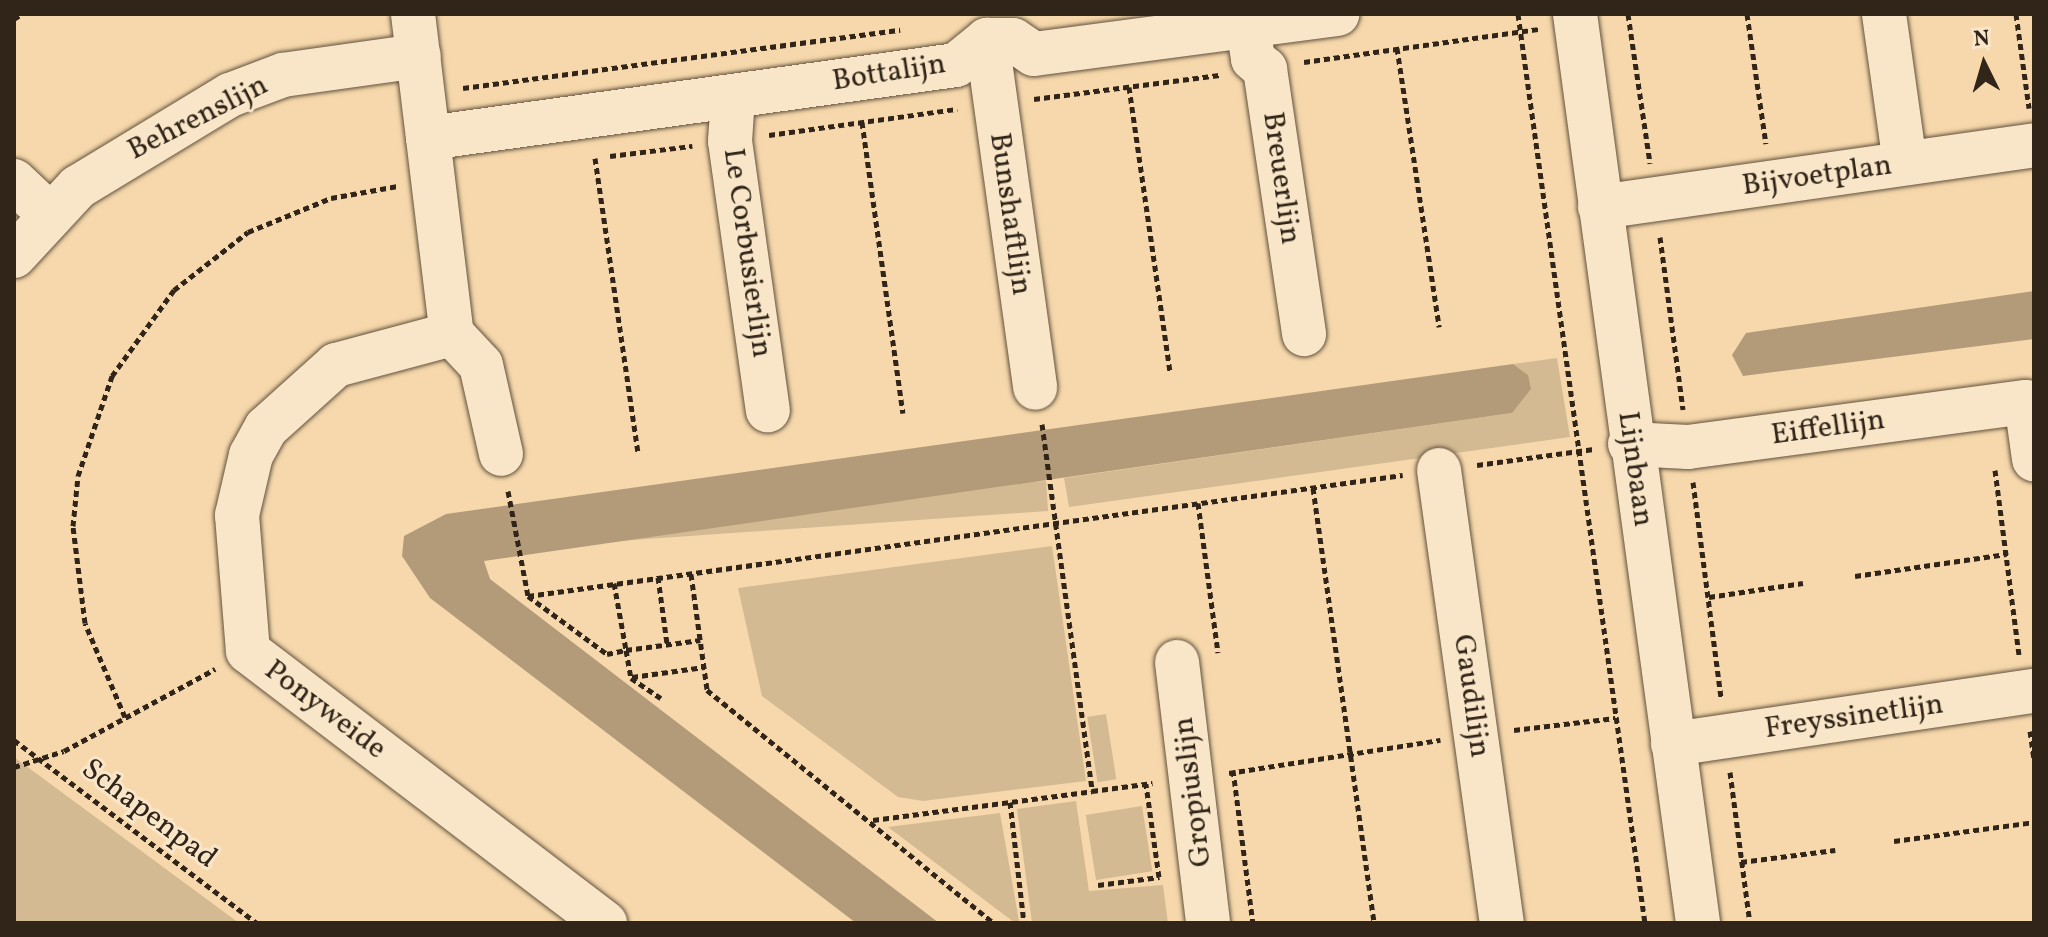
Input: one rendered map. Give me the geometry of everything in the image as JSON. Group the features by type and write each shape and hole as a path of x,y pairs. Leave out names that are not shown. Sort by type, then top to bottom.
{"street":[{"path":"413,14 452,334 481,365 501,454"},
{"path":"987,40 1013,40 1034,54 1337,14"},
{"name":"Lijnbaan","path":"1575,14 1630,444 1698,923"},
{"path":"1884,14 1905,163"},
{"name":"Breuerlijn","path":"1248,27 1253,59 1265,69 1304,334"},
{"name":"Bottalijn","path":"428,138 956,65 987,40"},
{"name":"Bunshaftlijn","path":"987,40 1038,403"},
{"name":"Behrenslijn","path":"14,256 49,214 124,153 230,95 283,75 419,56"},
{"name":"Le Corbusierlijn","path":"733,97 730,141 768,410"},
{"name":"Bijvoetplan","path":"1600,207 1905,163 2032,130"},
{"path":"14,181 49,214"},
{"name":"Ponyweide","path":"452,334 336,365 266,428 251,455 237,515 248,651 605,923"},
{"path":"2006,405 2034,459"},
{"name":"Eiffellijn","path":"1630,444 1688,447 2006,405"},
{"name":"Gaudilijn","path":"1439,470 1502,923"},
{"name":"Gropiuslijn","path":"1177,662 1208,923"},
{"name":"Freyssinetlijn","path":"1673,744 2034,691"}],"path":[{"path":"14,19 22,14"},
{"path":"1518,14 1645,923"},
{"path":"1747,14 1771,182"},
{"path":"2016,14 2032,130"},
{"path":"463,88 906,29"},
{"path":"1397,48 1439,327"},
{"path":"849,80 863,122 903,413"},
{"path":"1129,87 1170,373"},
{"path":"595,158 638,453"},
{"path":"125,717 85,623 73,526 78,476 112,376 174,290 248,232 331,198 432,183"},
{"path":"1038,403 1092,791"},
{"path":"1855,576 2006,554 2006,405"},
{"path":"528,596 1630,444"},
{"path":"501,454 528,596 607,654 700,640"},
{"path":"1313,488 1374,923"},
{"path":"691,573 707,690 872,820 994,923"},
{"path":"658,577 667,644"},
{"path":"614,583 631,678 661,698"},
{"path":"1709,597 1803,583"},
{"path":"14,767 41,759 248,651"},
{"path":"631,678 704,667"},
{"path":"872,820 1192,778 1477,734 1615,718"},
{"name":"Schapenpad","path":"14,740 257,923"},
{"path":"1098,885 1159,877 1146,784"},
{"path":"1010,802 1024,923"},
{"path":"1894,841 2034,822"},
{"path":"1741,862 1835,850"}],"shaded area":[{"path":"2034,291 2034,339 1743,376 1732,355 1746,333"},
{"path":"1557,358 1570,437 1069,507 1064,478 1512,413 1528,375 1513,364"},
{"path":"1513,364 1528,375 1531,389 1512,413 484,561 490,579 939,923 856,923 430,598 402,556 404,536 446,514"},
{"path":"1046,481 1048,511 562,545 560,515"},
{"path":"1052,546 1086,781 923,801 898,797 762,696 738,588"},
{"path":"1106,714 1116,779 1098,782 1087,717"},
{"path":"14,757 239,923 14,923"},
{"path":"1076,801 1089,891 1163,885 1168,923 1032,923 1017,809"},
{"path":"1142,806 1152,871 1096,880 1086,815"},
{"path":"1000,813 1019,921 1032,923 1015,923 888,827"}]}
